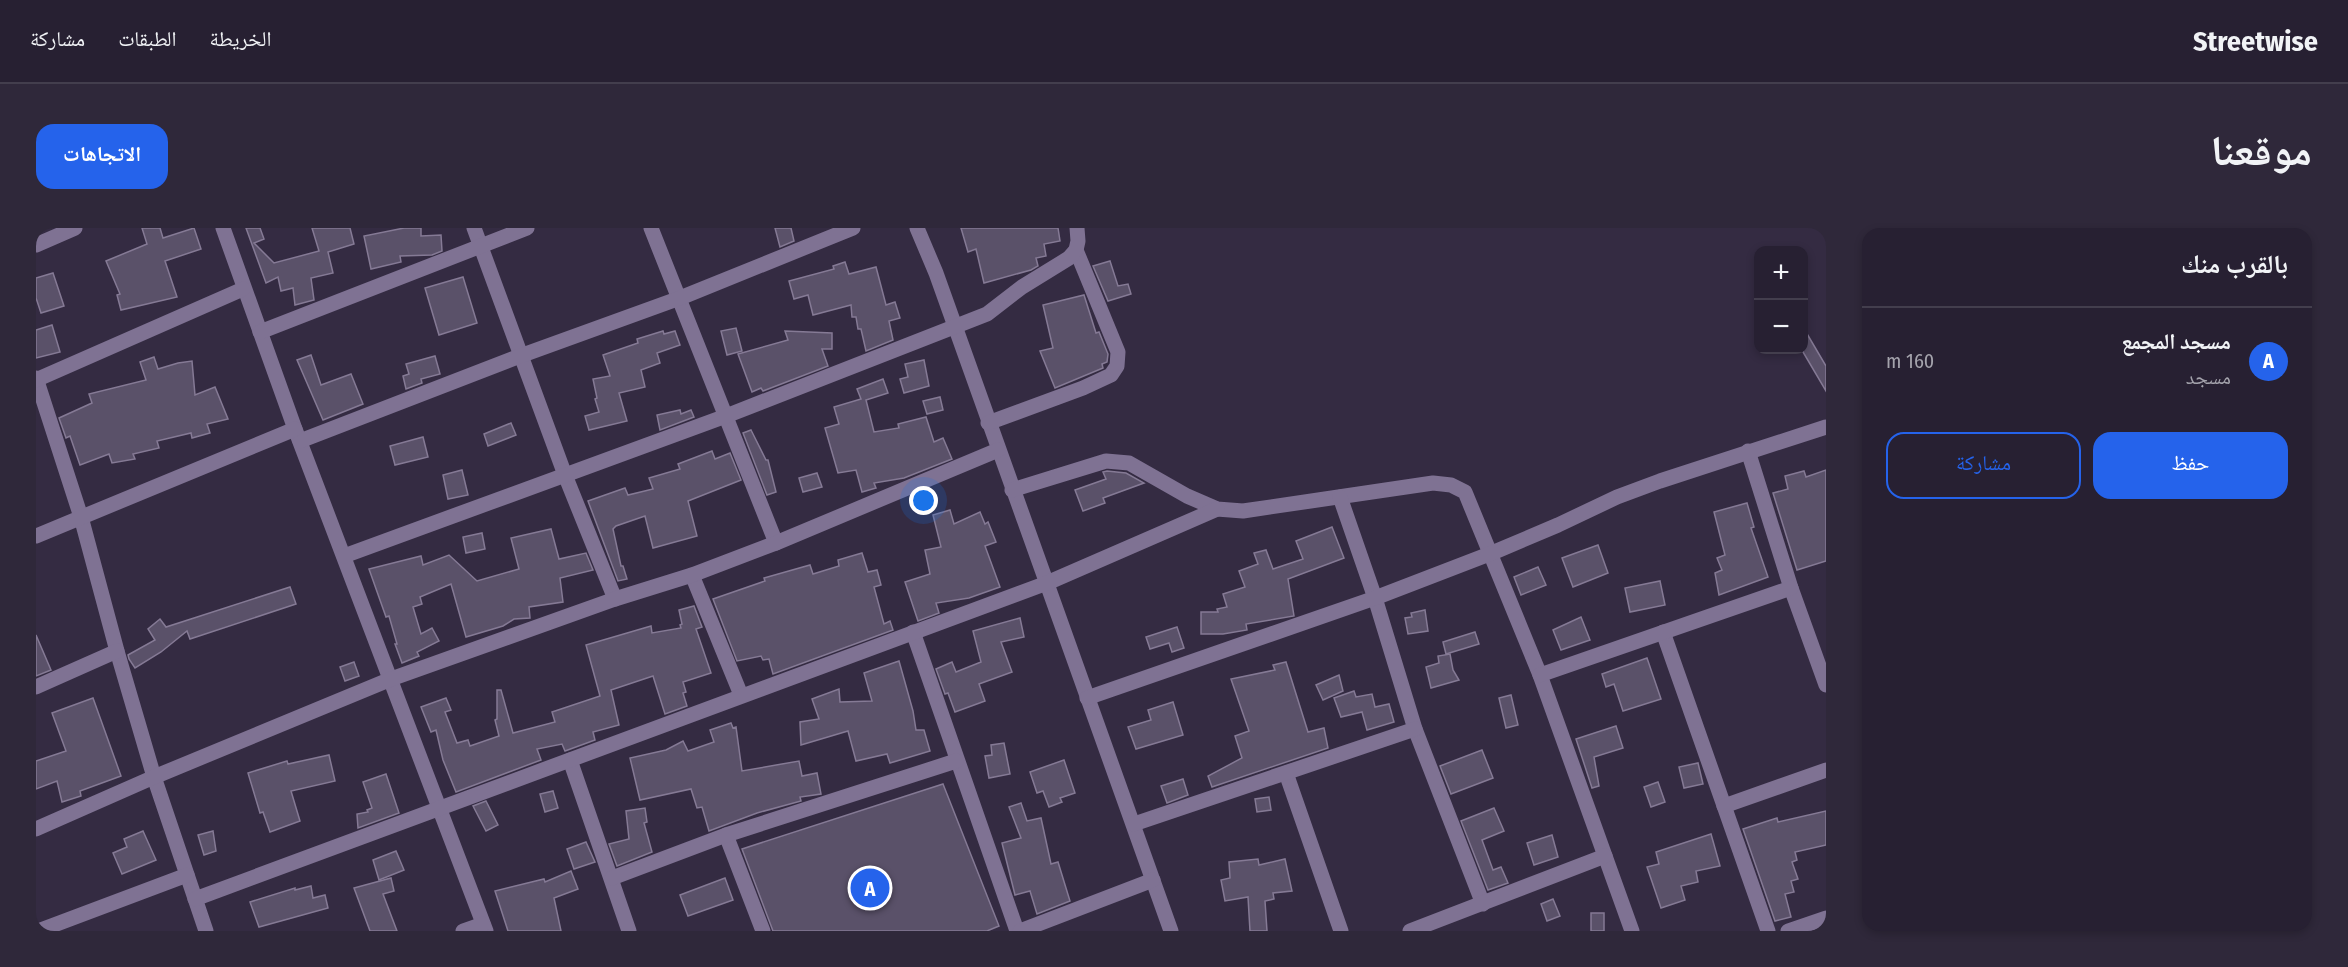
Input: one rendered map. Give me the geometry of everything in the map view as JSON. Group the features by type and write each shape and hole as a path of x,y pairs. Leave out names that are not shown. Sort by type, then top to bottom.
{"street":[{"path":"36,245 75,228"},
{"path":"223,228 243,289 484,927 463,931"},
{"path":"474,228 565,475 615,600"},
{"path":"260,332 527,228"},
{"path":"651,228 776,543"},
{"path":"36,536 298,435 680,298 853,228"},
{"path":"917,228 936,273 1171,931"},
{"path":"988,423 1083,388 1111,375 1117,366 1118,352 1076,250 1077,228"},
{"path":"344,556 726,416 987,314 1022,287 1069,258 1076,250"},
{"path":"206,931 154,777 81,517 36,379 243,289"},
{"path":"1087,698 1375,598 1492,553 1617,497 1826,427"},
{"path":"36,829 154,777 391,679 692,575 776,543 998,450"},
{"path":"1748,452 1791,588 1826,685"},
{"path":"1012,490 1106,461 1129,463 1217,510 1243,511 1433,483 1451,485 1465,492 1492,553 1540,675 1632,931"},
{"path":"1340,497 1375,598 1415,729 1483,904"},
{"path":"195,899 741,695 1047,584 1217,510"},
{"path":"692,575 741,695"},
{"path":"1540,675 1791,588"},
{"path":"913,632 956,761 1018,931 1153,880"},
{"path":"1663,632 1768,931"},
{"path":"36,687 117,651"},
{"path":"1134,824 1415,729"},
{"path":"570,760 629,931"},
{"path":"612,878 726,835 956,761"},
{"path":"1724,806 1826,770"},
{"path":"1286,773 1341,931"},
{"path":"726,835 763,931"},
{"path":"1410,931 1605,856"},
{"path":"38,931 187,875"},
{"path":"1788,931 1826,918"}],"building":[{"path":"142,228 160,228 163,238 194,228 201,249 165,261 177,297 121,310 117,295 120,294 106,261 147,244"},
{"path":"246,228 260,228 264,239 254,243 274,263 319,251 312,228 350,228 354,244 328,252 333,273 311,278 314,300 295,305 293,288 281,291 278,277 266,283"},
{"path":"404,228 421,228 421,236 441,235 442,251 432,255 400,256 401,262 371,269 364,236"},
{"path":"775,228 791,228 794,241 780,247"},
{"path":"961,228 1058,228 1060,241 1044,244 1046,256 1036,258 1038,266 1031,270 984,283 976,249 968,252"},
{"path":"1110,261 1118,286 1128,284 1131,294 1108,301 1093,266"},
{"path":"845,262 849,274 876,267 886,305 895,302 900,318 889,321 893,340 866,351 861,329 858,329 856,317 852,317 851,305 813,315 808,295 794,299 789,281 834,269 833,266"},
{"path":"53,273 64,306 41,313 36,298 36,278"},
{"path":"463,277 477,323 439,335 425,288"},
{"path":"1084,295 1096,333 1099,332 1108,354 1107,362 1102,364 1103,368 1055,388 1040,351 1053,348 1043,305"},
{"path":"52,325 60,352 36,358 36,330"},
{"path":"736,328 742,351 727,355 721,331"},
{"path":"663,331 664,334 675,331 680,345 657,353 660,363 641,370 645,387 619,393 627,421 589,430 585,416 599,412 593,379 610,376 603,355 638,343 637,339"},
{"path":"785,331 832,333 832,349 822,349 828,366 763,391 761,388 752,392 738,354 788,340"},
{"path":"1808,335 1826,366 1826,391 1804,354 1808,354"},
{"path":"311,355 321,385 351,374 363,404 323,420 297,360"},
{"path":"435,356 440,374 421,379 422,383 406,389 403,376 409,374 406,364"},
{"path":"154,357 158,369 192,361 195,395 215,387 228,419 207,424 210,433 192,438 191,433 157,441 159,448 133,454 135,459 112,463 109,454 80,465 70,436 66,438 59,418 92,403 89,394 146,380 140,362"},
{"path":"924,360 929,386 904,393 900,379 908,377 905,364"},
{"path":"883,379 888,393 866,400 874,432 899,428 898,424 926,417 934,442 943,438 952,459 904,478 874,483 876,488 862,492 856,470 838,473 825,428 839,424 834,407 861,399 857,389"},
{"path":"940,397 943,410 927,414 923,401"},
{"path":"680,410 681,414 691,410 694,417 660,430 657,415"},
{"path":"511,423 516,435 488,446 484,434"},
{"path":"751,430 768,460 776,492 767,495 743,433"},
{"path":"423,437 428,457 395,465 390,446"},
{"path":"712,451 715,459 730,453 741,480 688,501 697,536 653,548 645,516 616,526 613,529 621,566 623,566 627,579 618,581 588,501 625,488 628,495 653,489 649,478 680,469 678,464"},
{"path":"462,470 468,495 448,499 443,475"},
{"path":"1826,470 1826,561 1797,570 1773,493 1788,489 1785,476 1804,471 1806,477"},
{"path":"1103,472 1126,473 1144,483 1103,498 1105,503 1083,511 1075,490 1106,479"},
{"path":"817,473 822,487 803,492 799,478"},
{"path":"1747,503 1754,527 1751,528 1768,577 1719,595 1715,573 1722,570 1717,558 1725,555 1714,512"},
{"path":"950,510 954,524 980,512 985,524 988,522 996,542 985,546 1000,587 969,598 936,603 939,613 918,621 905,582 930,574 925,550 941,547 933,515"},
{"path":"1332,527 1344,558 1288,579 1294,616 1246,624 1247,630 1223,634 1201,634 1201,612 1218,612 1217,609 1227,607 1223,594 1245,587 1239,571 1258,564 1254,553 1266,550 1273,569 1303,559 1296,541"},
{"path":"551,529 559,559 586,553 593,570 560,578 563,602 529,607 530,618 514,619 503,626 466,637 451,584 420,597 422,604 413,607 421,634 432,628 439,641 417,652 419,656 402,663 389,616 386,617 369,569 421,556 423,565 449,555 477,581 519,569 511,538"},
{"path":"482,533 485,549 466,553 463,537"},
{"path":"1598,545 1608,573 1573,587 1562,558"},
{"path":"862,553 868,572 877,570 881,585 874,587 884,624 890,621 893,630 773,674 769,659 763,660 761,656 737,661 713,599 765,581 764,578 810,565 813,574 839,566 838,560"},
{"path":"1538,567 1546,585 1521,595 1514,577"},
{"path":"1660,581 1665,605 1630,612 1625,588"},
{"path":"290,587 296,604 190,639 187,631 161,652 135,668 129,659 128,655 155,640 148,629 160,619 166,627"},
{"path":"694,606 702,627 696,629 711,673 683,682 686,692 683,693 687,706 665,714 653,676 611,690 619,725 593,732 595,740 565,751 562,744 537,749 541,760 456,792 443,760 436,730 431,732 421,707 446,698 451,710 445,712 457,743 468,740 470,746 499,736 495,720 497,719 497,690 501,690 513,733 555,722 552,712 600,696 586,645 651,626 652,633 681,628 679,610"},
{"path":"1425,610 1428,631 1408,634 1405,618 1412,617 1411,613"},
{"path":"1581,617 1590,640 1561,650 1553,630"},
{"path":"1020,618 1024,637 1001,642 1012,672 979,684 985,701 955,712 948,693 945,694 936,669 952,662 956,672 981,662 973,631"},
{"path":"1177,627 1184,648 1172,652 1169,643 1150,649 1146,637"},
{"path":"1475,632 1479,644 1446,654 1443,642"},
{"path":"36,635 51,670 36,676"},
{"path":"1450,654 1453,670 1459,680 1431,688 1426,667 1439,663 1438,656"},
{"path":"1647,658 1661,699 1623,711 1614,684 1606,687 1602,674"},
{"path":"899,661 916,730 924,730 930,751 890,763 887,754 856,761 848,731 801,745 800,722 819,719 812,699 839,689 840,702 872,701 864,673"},
{"path":"354,662 359,676 345,681 340,667"},
{"path":"1286,662 1308,732 1324,728 1328,748 1212,787 1208,776 1242,758 1235,736 1249,731 1231,679 1275,670 1273,665"},
{"path":"1339,675 1343,691 1323,700 1316,685"},
{"path":"1354,691 1356,697 1372,694 1375,707 1389,704 1394,722 1367,730 1362,712 1341,717 1334,698"},
{"path":"1511,695 1518,725 1506,728 1499,698"},
{"path":"93,698 121,776 80,791 81,796 62,802 57,781 36,789 36,761 66,751 52,713"},
{"path":"1173,702 1183,735 1136,749 1128,727 1151,720 1148,710"},
{"path":"731,723 733,728 736,727 742,771 799,761 802,776 817,773 821,794 800,797 801,801 757,813 709,831 702,807 697,808 691,789 640,800 630,758 666,750 683,741 688,751 714,742 710,730"},
{"path":"1616,726 1623,748 1594,757 1599,786 1592,788 1576,739"},
{"path":"1004,743 1010,774 989,778 985,756 992,755 991,745"},
{"path":"1482,750 1493,778 1451,794 1440,766"},
{"path":"329,755 335,781 291,791 300,821 270,832 263,812 260,813 248,773 287,761 288,764"},
{"path":"1064,760 1075,793 1060,798 1062,802 1049,807 1043,791 1037,793 1030,772"},
{"path":"1698,763 1703,784 1684,788 1679,767"},
{"path":"386,774 399,813 358,828 357,814 368,812 367,810 372,808 363,782"},
{"path":"1183,779 1188,795 1167,803 1161,786"},
{"path":"1658,782 1665,802 1651,807 1644,787"},
{"path":"943,784 999,926 987,931 773,931 742,849"},
{"path":"553,791 558,808 545,812 540,794"},
{"path":"1269,797 1271,810 1257,812 1255,799"},
{"path":"486,801 498,825 486,831 473,806"},
{"path":"1021,803 1027,821 1041,818 1051,864 1058,862 1070,901 1037,914 1030,891 1015,895 1002,843 1021,838 1009,807"},
{"path":"645,808 647,822 644,823 652,852 617,866 609,844 629,839 626,811"},
{"path":"1494,808 1504,831 1482,840 1493,870 1501,867 1508,883 1488,890 1461,821"},
{"path":"1826,811 1826,845 1795,852 1797,860 1792,862 1798,879 1791,881 1794,892 1785,894 1791,917 1775,921 1743,829 1777,818 1778,822"},
{"path":"143,831 156,860 122,874 113,853 127,847 124,839"},
{"path":"213,831 216,851 204,855 198,835"},
{"path":"1711,834 1720,866 1696,871 1698,882 1681,886 1685,900 1661,908 1647,867 1659,864 1656,852"},
{"path":"1552,835 1558,857 1534,865 1527,843"},
{"path":"586,842 595,862 574,869 567,849"},
{"path":"396,851 404,870 379,880 373,860"},
{"path":"1258,859 1259,865 1285,859 1292,891 1273,893 1274,899 1265,901 1267,931 1250,931 1248,897 1225,901 1221,880 1230,878 1229,862"},
{"path":"571,871 578,889 554,898 561,931 508,931 495,891 544,879 545,882"},
{"path":"391,878 394,891 383,894 397,931 370,931 354,888"},
{"path":"725,878 733,900 688,916 680,895"},
{"path":"311,886 313,898 325,895 328,908 259,927 250,902 295,888 295,890"},
{"path":"1553,899 1560,916 1547,921 1541,904"},
{"path":"1591,913 1604,913 1604,931 1591,931"}],"place":[{"name":"مسجد المجمع","path":"870,888"}]}
